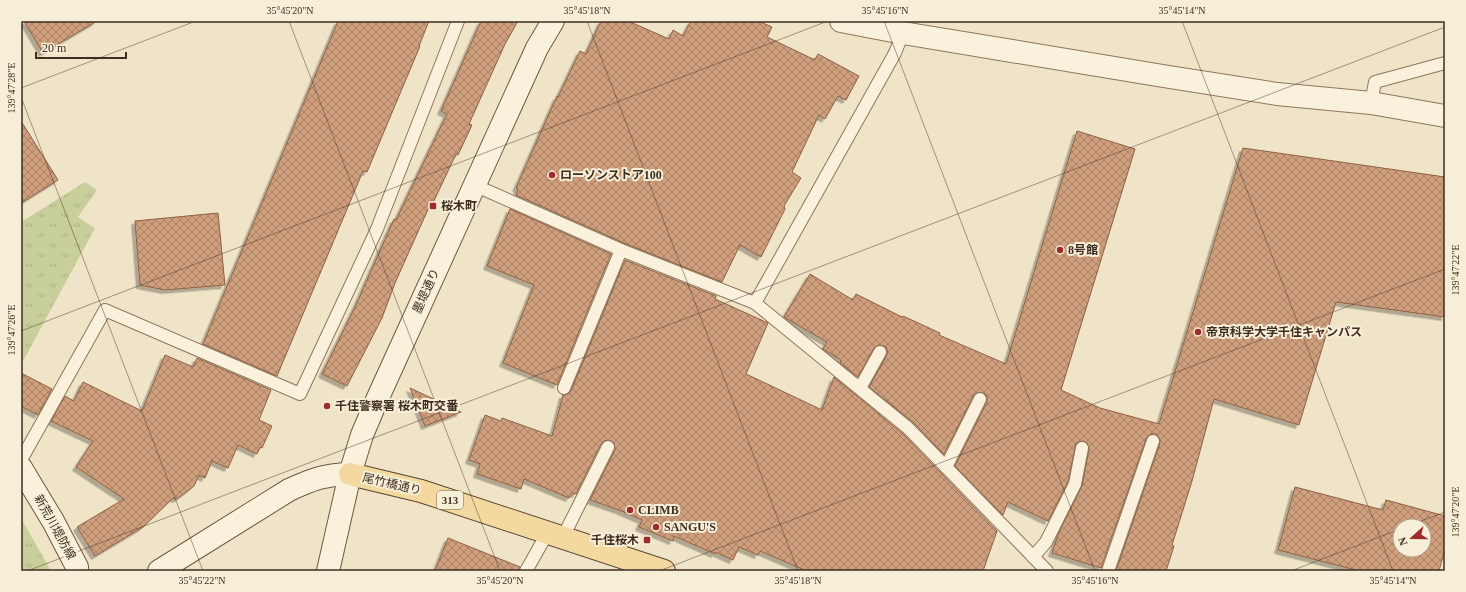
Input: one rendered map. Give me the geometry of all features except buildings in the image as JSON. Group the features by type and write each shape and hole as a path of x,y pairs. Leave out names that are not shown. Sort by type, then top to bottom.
{"main road":[{"name":"墨堤通り","path":"332,569 350,474 362,435 537,48 553,21"},
{"path":"841,21 902,33 1270,93 1371,103 1445,116"},
{"name":"新荒川堤防線","path":"21,468 53,521 77,566"},
{"name":"尾竹橋通り","path":"159,571 289,490 311,480 330,474 350,474 421,490 664,571"}],"lane":[{"path":"21,460 105,310 300,394 376,230 458,21"},
{"path":"755,304 895,53 902,33"},
{"path":"1371,103 1375,82 1445,63"},
{"path":"474,185 621,250 755,304 908,428 1047,571"},
{"path":"564,388 621,250"},
{"path":"860,388 880,352"},
{"path":"946,467 980,398"},
{"path":"1108,571 1153,441"},
{"path":"526,571 555,534 608,447"},
{"path":"1033,557 1046,542 1075,484 1082,448"}],"green space":[{"path":"85,182 97,190 78,217 95,228 21,365 21,222"},
{"path":"21,518 51,571 21,571"}],"place":[{"name":"ローソンストア100","path":"552,175"},
{"name":"桜木町","path":"433,206"},
{"name":"8号館","path":"1060,250"},
{"name":"帝京科学大学千住キャンパス","path":"1198,332"},
{"name":"千住警察署 桜木町交番","path":"327,406"},
{"name":"CLIMB","path":"630,510"},
{"name":"SANGU'S","path":"656,527"},
{"name":"千住桜木","path":"647,540"}]}
